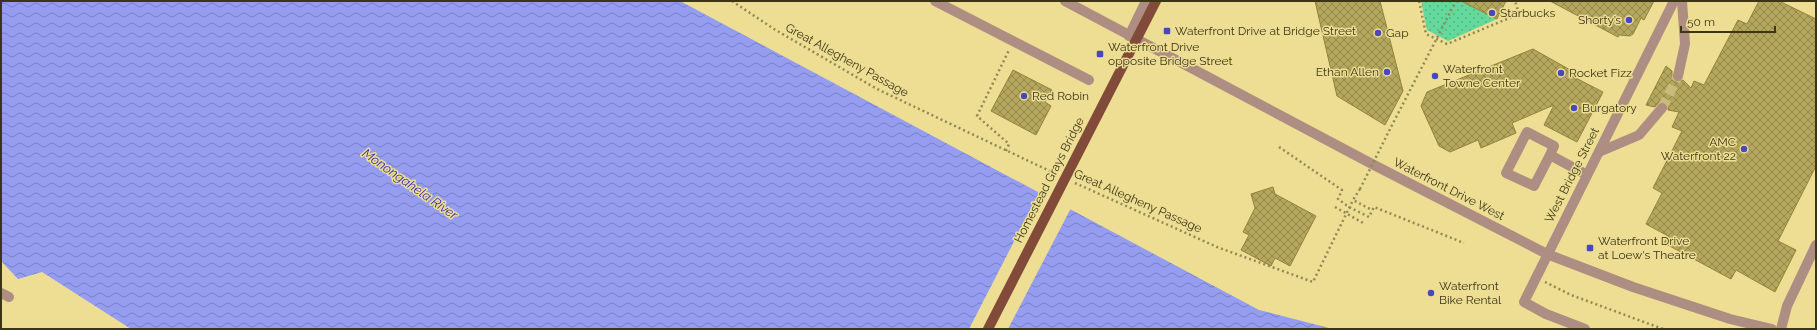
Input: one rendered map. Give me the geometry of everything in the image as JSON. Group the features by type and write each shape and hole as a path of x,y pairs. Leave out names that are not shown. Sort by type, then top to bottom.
{"main road":[{"name":"Homestead Grays Bridge","path":"988,329 1156,1"}],"street":[{"path":"935,1 1089,80"},
{"name":"Waterfront Drive West","path":"1064,1 1547,254 1640,290 1730,319 1772,329"},
{"path":"1129,36 1146,1"},
{"name":"West Bridge Street","path":"1585,329 1546,314 1524,302 1674,1"},
{"path":"1678,76 1685,44 1682,1"},
{"path":"1599,152 1639,135 1662,108"},
{"path":"1527,132 1554,146 1550,155 1534,186 1506,173 1527,132"},
{"path":"1550,155 1587,174"},
{"path":"1781,329 1787,306 1816,246"}],"path":[{"name":"Great Allegheny Passage","path":"732,1 774,30 877,89 1061,176"},
{"path":"1419,1 1426,34 1447,44 1519,14 1514,1"},
{"name":"Great Allegheny Passage","path":"1074,183 1217,247 1313,282 1345,214 1360,189 1456,1"},
{"path":"1006,151 1009,144 977,116 1014,41"},
{"path":"1279,147 1342,190 1338,199 1349,207 1369,217 1372,210"},
{"path":"1353,200 1372,210 1374,208 1464,243"},
{"path":"1335,208 1365,224"},
{"path":"1551,284 1571,295 1663,329"}],"green space":[{"path":"1421,1 1461,1 1497,19 1448,41 1427,30"}],"water":[{"name":"Monongahela River","path":"1,1 680,1 1259,310 1333,329 131,329 42,272 18,279 1,261"}],"pier":[{"path":"1040,191 1071,208 1008,329 969,329"}],"building":[{"path":"1315,1 1380,1 1403,91 1385,125 1337,96"},
{"name":"Starbucks","path":"1461,1 1506,1 1497,19"},
{"path":"1550,1 1654,1 1644,20 1641,18 1633,34 1630,36 1619,35 1618,37"},
{"name":"AMC Waterfront 22","path":"1759,1 1779,1 1816,19 1816,166 1778,241 1796,250 1775,292 1736,270 1731,279 1664,243 1668,236 1646,224 1662,193 1653,188 1682,131 1672,127 1679,112 1668,110 1668,105 1664,102 1659,102 1655,107 1646,105 1666,66 1672,71 1672,78 1676,82 1683,80 1691,88 1694,81 1704,85 1738,20 1747,24"},
{"path":"1533,49 1572,71 1570,75 1603,92 1577,142 1544,125 1554,105 1512,123 1516,133 1481,148 1478,140 1450,152 1439,146 1421,106 1427,92"},
{"name":"Red Robin","path":"1013,70 1052,90 1045,102 1051,106 1036,135 991,111"},
{"path":"1273,187 1275,194 1316,216 1290,266 1275,258 1271,266 1241,250 1249,235 1243,232 1255,208 1251,194"}],"tunnel":[{"path":"1662,108 1678,76"}],"place":[{"name":"Starbucks","path":"1492,13"},
{"name":"Shorty’s","path":"1629,20"},
{"name":"Waterfront Drive at Bridge Street","path":"1167,31"},
{"name":"Gap","path":"1378,33"},
{"name":"Waterfront Drive opposite Bridge Street","path":"1100,54"},
{"name":"Ethan Allen","path":"1387,72"},
{"name":"Rocket Fizz","path":"1561,73"},
{"name":"Waterfront Towne Center","path":"1435,76"},
{"name":"Red Robin","path":"1024,96"},
{"name":"Burgatory","path":"1574,108"},
{"name":"AMC Waterfront 22","path":"1744,149"},
{"name":"Waterfront Drive at Loew's Theatre","path":"1590,248"},
{"name":"Waterfront Bike Rental","path":"1431,293"}]}
